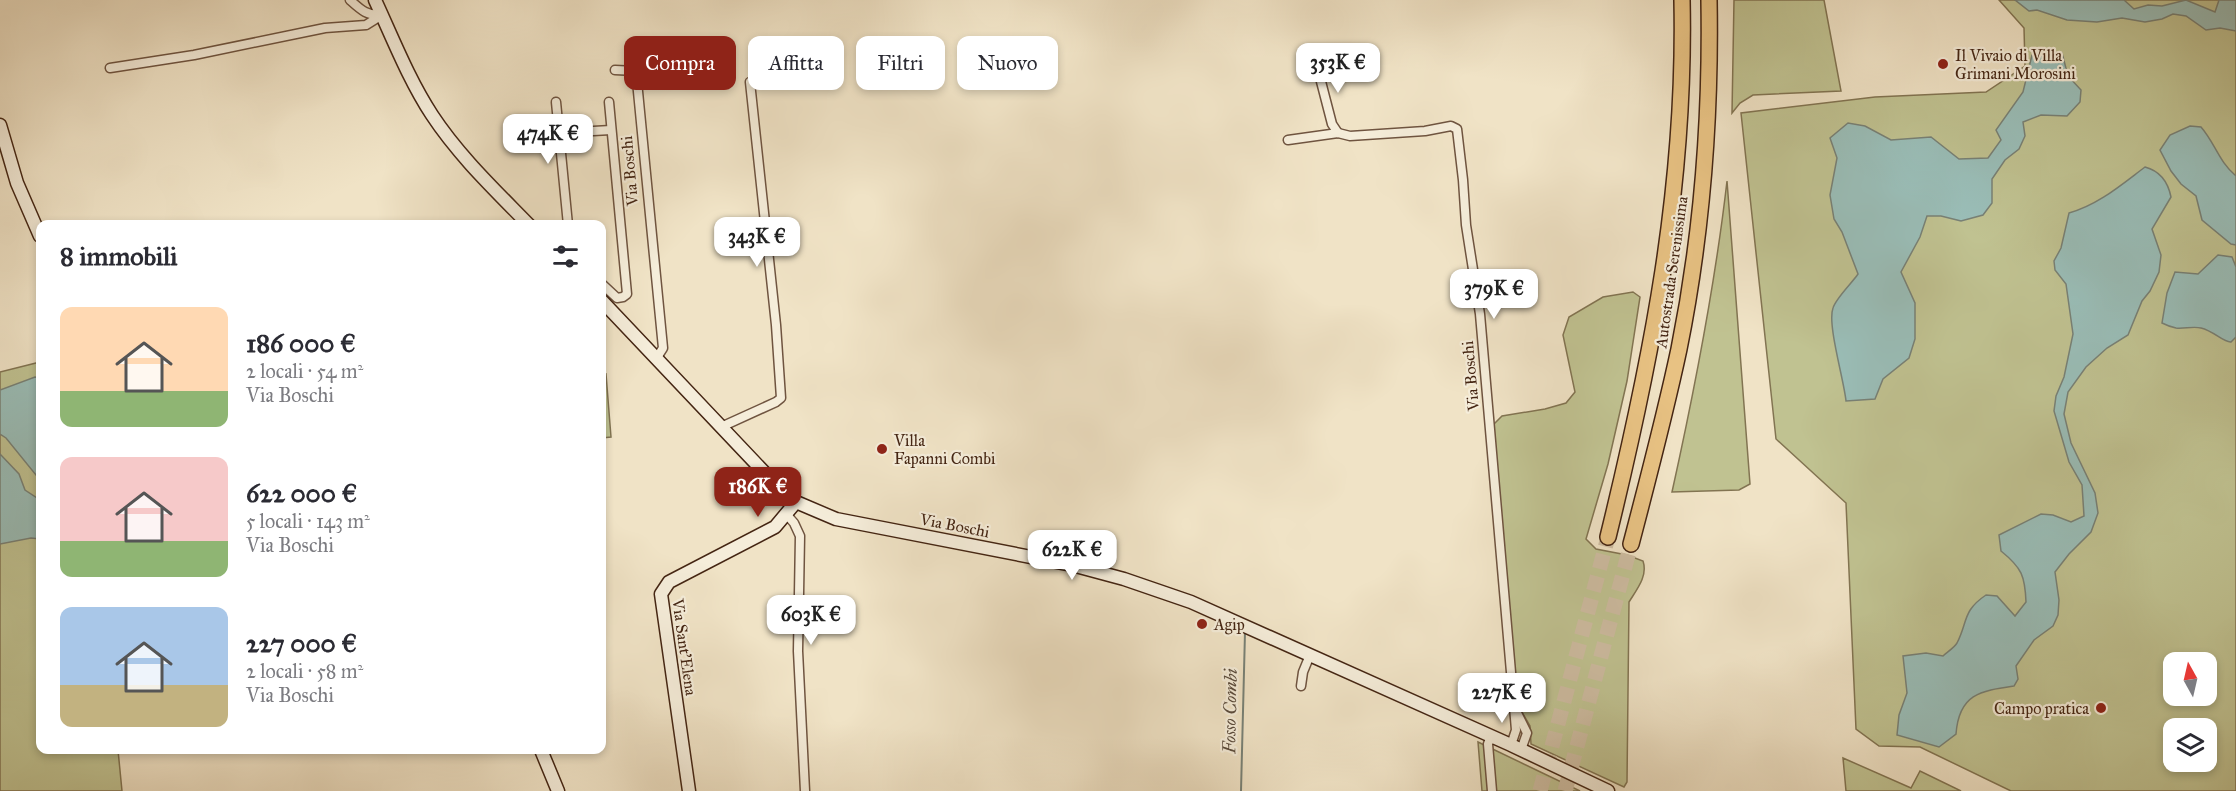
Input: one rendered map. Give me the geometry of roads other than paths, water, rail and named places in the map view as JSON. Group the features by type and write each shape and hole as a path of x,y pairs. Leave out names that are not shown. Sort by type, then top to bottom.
{"highway":[{"name":"Autostrada Serenissima","path":"1608,537 1653,341 1667,255 1681,106 1682,0"},
{"name":"Autostrada Serenissima","path":"1632,544 1672,378 1693,263 1701,196 1709,0"}],"main road":[{"path":"375,0 415,85 432,114 467,159 524,220"},
{"path":"0,125 17,183 36,227"},
{"name":"Via Boschi","path":"606,305 780,489 796,502 823,515 849,522 996,550 1125,579 1191,602 1608,791"},
{"path":"787,515 796,502"},
{"name":"Via Sant'Elena","path":"688,791 661,594 669,582 775,526 787,515"},
{"path":"543,754 558,791"}],"street":[{"path":"350,0 370,15 382,15"},
{"path":"110,68 194,55 325,28 366,25 382,15"},
{"path":"1317,66 1332,124 1338,133"},
{"name":"Via Boschi","path":"615,70 636,71 663,348 656,359"},
{"path":"721,427 781,398 776,325 751,90"},
{"path":"556,102 567,220"},
{"name":"Via Boschi","path":"606,288 617,298 627,294 609,102"},
{"name":"Via Boschi","path":"1288,140 1338,133 1350,136 1425,131 1451,126 1457,129 1464,180 1466,225 1480,314 1516,748"},
{"name":"Via Boschi","path":"558,134 611,129"},
{"path":"787,515 795,523 800,536 798,651 805,791"},
{"path":"1301,686 1303,672 1310,655"},
{"path":"1491,736 1488,744 1492,791"}],"water":[{"path":"2015,0 2124,0 2134,9 2148,5 2162,6 2186,0 2215,12 2219,0 2236,0 2236,31 2220,28 2206,30 2186,16 2173,14 2145,22 2122,18 2097,22 2067,20 2037,10 2029,11"},
{"path":"2047,51 2062,53 2068,76 2081,90 2080,102 2067,116 2041,115 2023,122 2025,136 2019,149 2005,160 1992,179 1992,203 1983,215 1961,221 1941,216 1927,216 1920,237 1901,272 1915,303 1915,339 1909,358 1883,379 1875,399 1846,401 1832,316 1837,300 1858,274 1842,232 1834,219 1830,195 1837,158 1830,138 1848,123 1865,126 1891,140 1931,137 1959,159 1988,158 2001,140 1996,130 2023,92 2032,55"},
{"path":"2190,126 2201,127 2225,165 2236,176 2236,245 2231,244 2202,220 2196,196 2181,184 2160,150 2170,135"},
{"path":"2145,167 2155,171 2162,178 2171,197 2152,229 2161,255 2159,272 2150,291 2142,301 2128,335 2107,348 2086,367 2068,392 2064,414 2071,443 2095,493 2098,513 2091,532 2055,572 2059,600 2058,615 2053,626 2034,640 2016,666 2018,679 2014,686 1991,690 1973,697 1962,710 1956,734 1939,747 1897,735 1899,715 1907,693 1903,656 1926,653 1943,656 1957,643 1973,606 1986,595 1997,596 2015,616 2026,602 2025,585 2021,573 2014,562 2001,551 1999,535 2041,514 2053,515 2071,522 2084,516 2082,485 2069,462 2054,411 2073,334 2066,284 2055,270 2054,261 2061,248 2069,213 2099,200"},
{"path":"2218,255 2232,257 2236,267 2236,337 2228,342 2201,328 2176,328 2162,323 2167,293 2175,272 2198,274"},
{"path":"36,377 36,475 6,438 0,434 0,390"},
{"path":"0,454 19,474 25,490 36,497 36,539 0,544"}],"waterway":[{"name":"Fosso Combi","path":"1241,791 1245,632"}],"tunnel":[{"path":"1540,791 1608,537"},
{"path":"1565,791 1631,544"}],"place":[{"name":"Il Vivaio di Villa Grimani Morosini","path":"1943,64"},
{"name":"Villa Fapanni Combi","path":"882,449"},
{"name":"Agip","path":"1202,624"},
{"name":"Campo pratica","path":"2101,708"}]}
